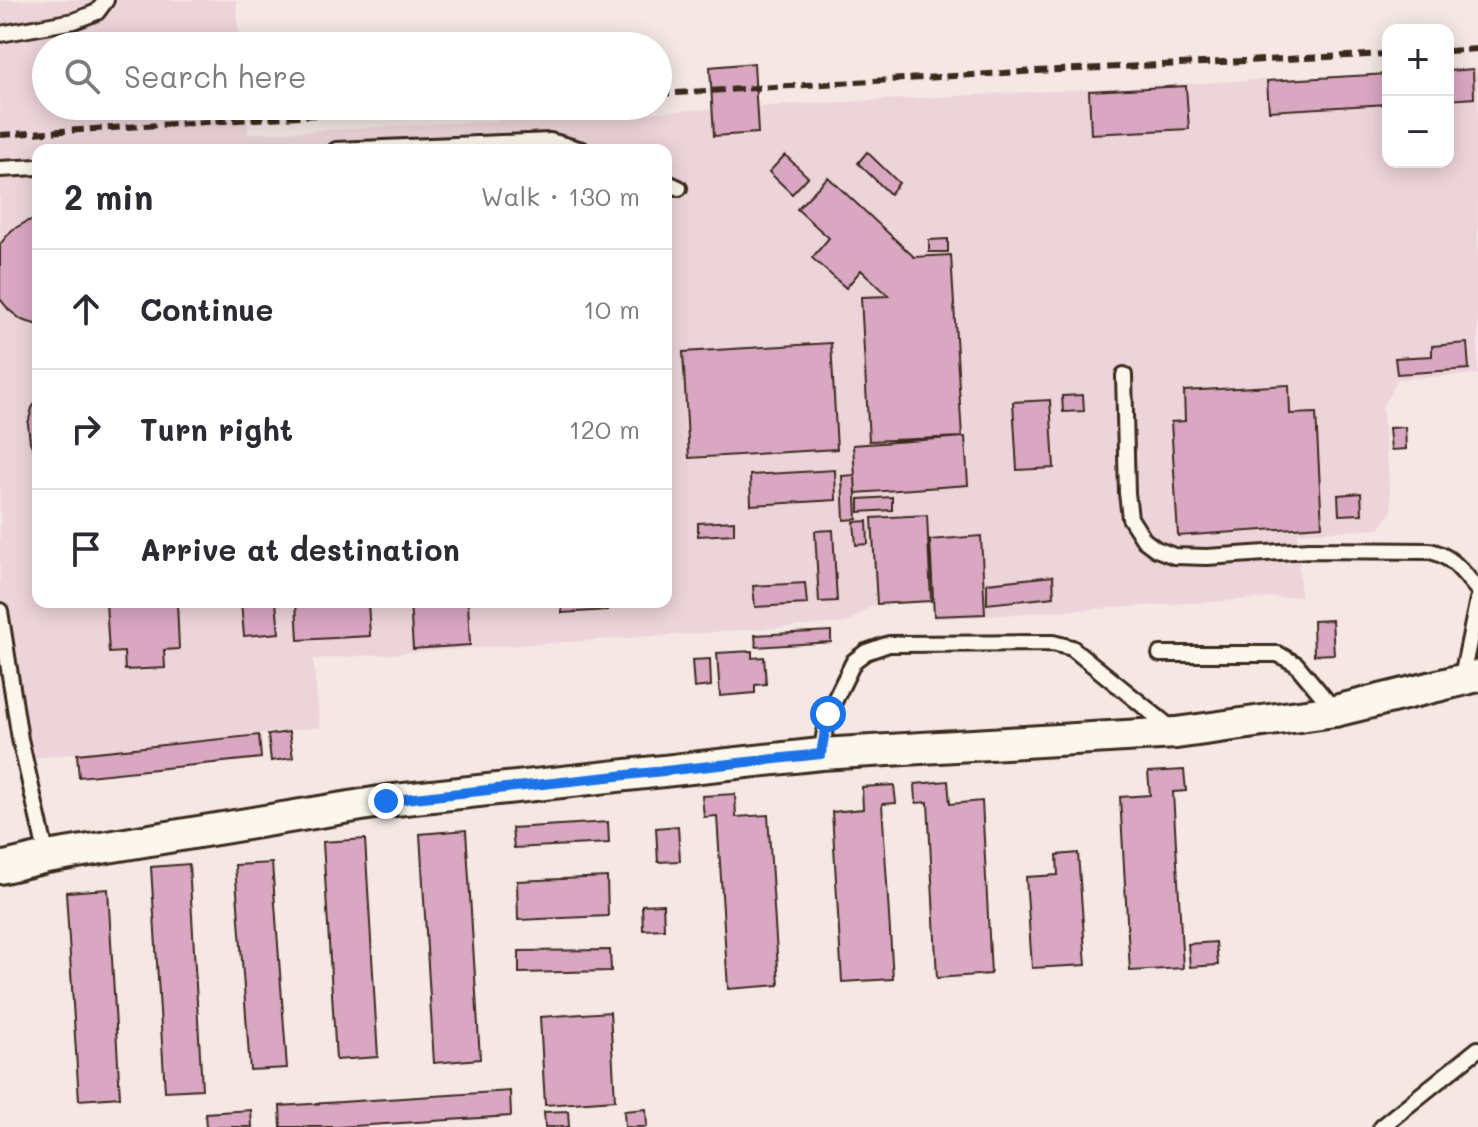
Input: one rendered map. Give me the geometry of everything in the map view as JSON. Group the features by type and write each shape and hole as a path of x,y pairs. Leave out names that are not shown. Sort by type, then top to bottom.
{"street":[{"path":"0,868 47,857 386,801 821,754 1176,733 1335,711 1470,678"}],"lane":[{"path":"0,34 74,21 97,12 106,0"},
{"path":"479,144 550,141 561,144"},
{"path":"0,169 32,167"},
{"path":"1124,375 1130,518 1144,540 1156,549 1174,556 1207,557 1309,550 1430,551 1450,559 1478,590"},
{"path":"1470,678 1478,599"},
{"path":"0,611 20,739 47,857"},
{"path":"821,754 828,714 854,661 866,652 889,644 1053,643 1072,648 1176,733"},
{"path":"1160,654 1278,654 1296,664 1335,711"},
{"path":"1381,1127 1478,1049"}],"shaded area":[{"path":"0,0 236,0 239,32 32,32 32,120 246,120 248,134 510,120 672,120 672,111 1382,73 1382,168 1454,168 1454,69 1478,68 1478,374 1398,379 1382,407 1392,511 1379,529 1298,533 1300,596 934,619 933,601 873,605 847,623 313,659 320,727 13,760 0,670"}],"building":[{"path":"754,63 758,133 714,136 710,67"},
{"path":"1473,69 1474,98 1454,100 1454,71"},
{"path":"1382,74 1382,104 1269,111 1267,81"},
{"path":"1186,86 1189,129 1091,134 1089,91"},
{"path":"867,152 899,183 890,194 858,163"},
{"path":"785,155 808,177 792,194 769,172"},
{"path":"828,177 914,257 951,255 962,437 869,441 861,297 889,296 861,270 846,288 812,258 829,238 797,209"},
{"path":"32,220 32,323 22,320 0,299 0,244 12,230"},
{"path":"948,239 948,252 929,252 929,240"},
{"path":"831,343 837,449 689,458 683,352"},
{"path":"1467,343 1469,369 1397,374 1395,358 1432,356 1432,346"},
{"path":"1289,385 1290,414 1316,413 1322,526 1178,536 1171,422 1185,421 1184,391"},
{"path":"1083,395 1084,411 1063,412 1062,396"},
{"path":"1050,400 1054,468 1017,470 1013,402"},
{"path":"32,408 32,446 30,442 28,424"},
{"path":"1405,427 1406,449 1391,450 1389,428"},
{"path":"965,437 968,485 856,493 853,445"},
{"path":"835,470 836,500 751,505 750,475"},
{"path":"855,475 857,519 844,520 842,476"},
{"path":"1361,493 1362,514 1339,515 1338,495"},
{"path":"892,497 892,510 859,512 859,499"},
{"path":"927,515 931,601 877,604 872,518"},
{"path":"734,521 734,534 698,536 698,523"},
{"path":"867,521 868,544 856,545 854,522"},
{"path":"833,530 837,601 819,602 815,531"},
{"path":"981,536 985,614 934,616 930,540"},
{"path":"1053,576 1054,597 987,604 987,583"},
{"path":"805,583 807,604 755,607 753,586"},
{"path":"106,608 177,608 179,649 164,650 165,668 125,670 124,652 109,653"},
{"path":"242,608 277,608 279,633 244,636"},
{"path":"296,608 368,608 370,636 298,640"},
{"path":"410,608 468,608 470,645 413,649"},
{"path":"562,608 608,608 608,610 562,613"},
{"path":"1332,620 1334,654 1314,655 1313,621"},
{"path":"831,631 831,642 756,647 755,635"},
{"path":"752,651 752,658 764,657 766,684 755,685 755,693 720,696 717,653"},
{"path":"710,659 711,686 694,688 692,660"},
{"path":"289,732 293,758 271,761 268,735"},
{"path":"259,735 261,758 79,777 77,754"},
{"path":"1184,770 1186,791 1173,792 1183,968 1130,971 1120,797 1150,795 1148,772"},
{"path":"948,781 950,804 982,801 991,974 937,978 928,802 916,803 915,784"},
{"path":"894,785 896,803 882,804 893,979 842,982 832,812 863,809 862,787"},
{"path":"735,794 736,817 768,815 779,985 728,989 717,816 704,817 702,796"},
{"path":"608,822 609,843 514,848 512,828"},
{"path":"678,826 680,861 658,862 656,828"},
{"path":"466,830 480,1059 434,1063 420,834"},
{"path":"365,839 378,1057 336,1060 323,842"},
{"path":"1078,853 1086,965 1032,968 1026,877 1058,875 1057,855"},
{"path":"272,863 287,1068 250,1070 235,865"},
{"path":"189,864 202,1089 165,1091 151,867"},
{"path":"607,877 608,916 518,920 517,881"},
{"path":"108,889 120,1097 79,1100 66,892"},
{"path":"663,904 664,929 643,930 642,905"},
{"path":"1216,942 1218,965 1190,967 1188,944"},
{"path":"610,950 611,971 519,973 519,951"},
{"path":"610,1012 615,1100 545,1105 540,1017"},
{"path":"510,1091 511,1116 338,1127 281,1127 280,1106"},
{"path":"646,1109 647,1127 625,1127 624,1111"},
{"path":"251,1110 252,1127 206,1127 205,1113"},
{"path":"568,1111 569,1127 545,1127 544,1112"}],"railway":[{"path":"1454,51 1478,49"},
{"path":"672,93 1382,54"},
{"path":"0,135 238,120"}],"route":[{"path":"386,801 821,754 828,714"}]}
